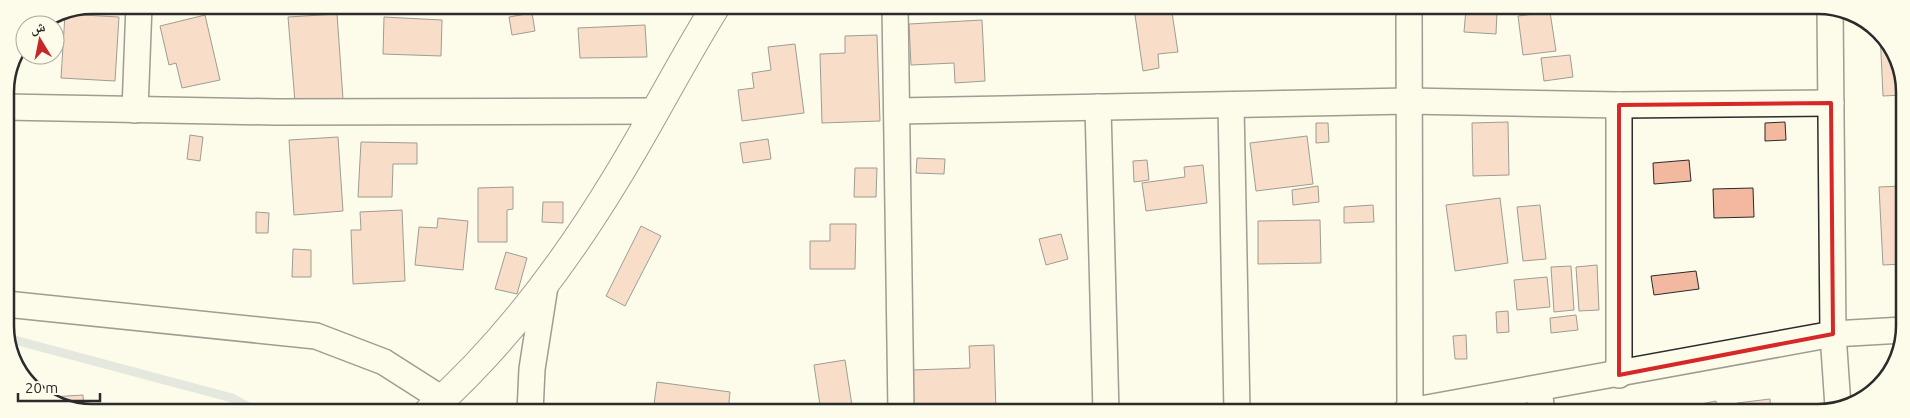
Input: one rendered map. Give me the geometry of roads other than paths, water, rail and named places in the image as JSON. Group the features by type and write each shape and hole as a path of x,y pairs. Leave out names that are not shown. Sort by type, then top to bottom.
{"street":[{"path":"135,110 139,14"},
{"path":"436,404 495,344 545,286 613,184 711,14"},
{"path":"895,14 901,404"},
{"path":"1408,404 1409,14"},
{"path":"1830,15 1833,334 1838,402"},
{"path":"897,111 1408,101 1619,105 1831,103"},
{"path":"1231,105 1237,404"},
{"path":"1619,105 1619,375"},
{"path":"14,107 439,112 655,111"},
{"path":"1098,107 1106,404"},
{"path":"530,404 532,369 545,286"},
{"path":"14,305 316,336 384,362 434,404"},
{"path":"1505,404 1541,401 1619,375 1833,334 1896,330"}],"waterway":[{"path":"15,340 232,398 243,404"}]}
